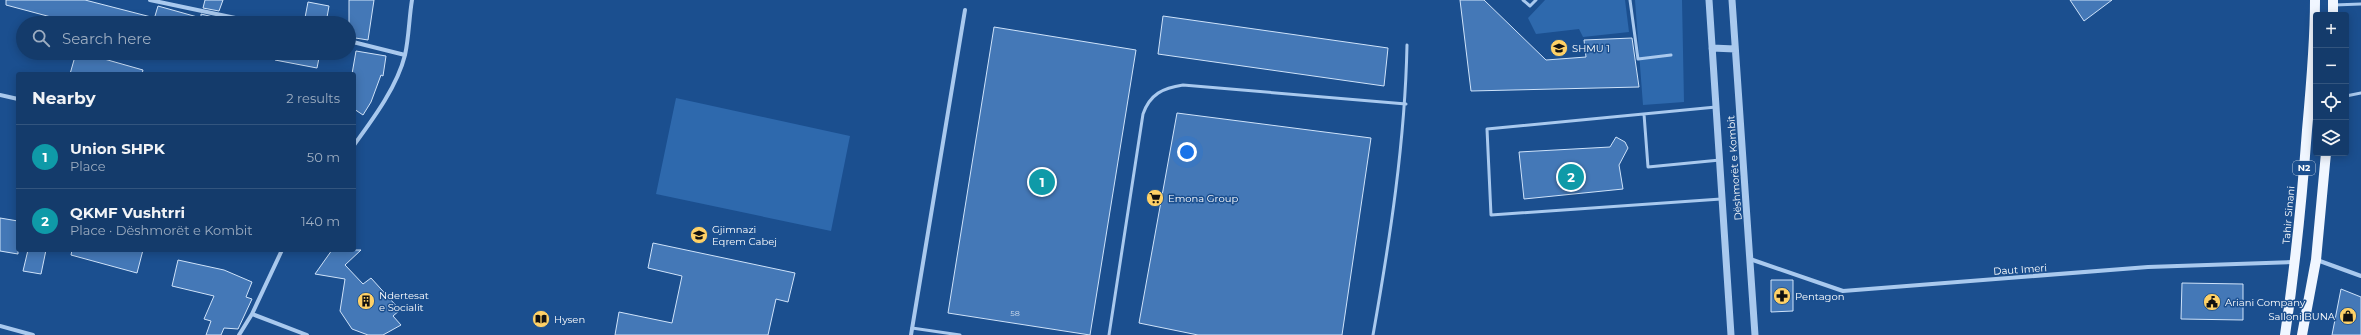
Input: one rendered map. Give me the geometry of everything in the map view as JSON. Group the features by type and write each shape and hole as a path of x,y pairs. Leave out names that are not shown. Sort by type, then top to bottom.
{"main road":[{"name":"Tahir Sinani","path":"2285,335 2296,262 2315,33 2315,0"},
{"name":"N2","path":"2302,335 2316,260 2326,156"}],"street":[{"path":"150,0 226,16"},
{"path":"356,142 384,101 405,55 412,0"},
{"name":"Dëshmorët e Kombit","path":"1709,0 1731,335"},
{"name":"Dëshmorët e Kombit","path":"1732,0 1756,335"},
{"path":"911,335 965,10"},
{"path":"356,43 405,55"},
{"path":"1712,48 1735,48"},
{"path":"0,95 16,99"},
{"path":"239,335 252,314 281,252"},
{"name":"Daut Imeri","path":"1750,259 1843,291 2148,267 2296,262"},
{"path":"2316,260 2361,276"},
{"path":"252,314 307,335"},
{"path":"0,326 33,335"}],"lane":[{"path":"1523,0 1530,6 1536,0"},
{"path":"1630,0 1638,59 1671,55"},
{"path":"2333,7 2361,4"},
{"path":"1373,335 1386,262 1406,104 1407,45"},
{"path":"1109,335 1143,114 1147,104 1156,93 1183,85 1406,104"},
{"path":"2349,95 2361,93"},
{"path":"1716,107 1487,129 1491,215 1723,199"},
{"path":"1644,114 1648,168 1720,160"},
{"path":"912,328 960,335"}],"shaded area":[{"path":"1545,0 1625,0 1629,32 1583,37 1579,29 1536,34 1528,18"},
{"path":"1635,0 1682,0 1684,102 1643,105"},
{"path":"676,98 850,136 831,231 656,194"}],"building":[{"path":"6,0 85,0 147,16 47,16 6,5"},
{"path":"205,0 223,0 219,11 203,8"},
{"path":"349,0 374,0 368,40 356,38 356,16 349,16"},
{"name":"SHMU 1","path":"1460,0 1484,0 1546,60 1586,57 1584,40 1632,38 1639,87 1471,91"},
{"path":"2070,0 2112,0 2084,21"},
{"path":"308,2 329,6 327,16 305,16"},
{"path":"158,6 194,16 155,16"},
{"path":"1163,16 1388,48 1384,86 1158,54"},
{"path":"994,27 1136,50 1090,335 948,313"},
{"path":"356,51 386,56 383,76 381,75 371,102 363,115 356,110 356,72 352,72 354,60 356,60"},
{"path":"74,60 108,60 143,70 142,72 71,72"},
{"path":"275,60 319,60 317,68"},
{"path":"1177,113 1371,138 1342,335 1198,335 1139,323"},
{"path":"1616,137 1625,142 1628,148 1619,165 1623,189 1524,199 1519,152 1610,147"},
{"path":"0,218 16,221 16,252 18,252 18,254 0,251"},
{"path":"653,243 795,273 788,302 776,299 768,335 615,335 619,312 672,323 682,276 648,268"},
{"name":"Ndertesat e Socialit","path":"356,250 361,250 345,265 363,284 371,278 400,310 393,316 401,325 383,335 368,335 352,329 340,311 345,279 315,274 331,252 356,252"},
{"path":"28,252 46,252 41,274 23,271"},
{"path":"72,252 142,252 137,273 71,255"},
{"path":"178,260 224,270 252,282 246,297 252,299 238,329 224,328 221,335 206,335 211,321 204,319 214,296 172,286"},
{"name":"Pentagon","path":"1771,280 1793,280 1793,311 1771,312"},
{"name":"Ariani Company","path":"2182,283 2243,284 2243,320 2181,319"},
{"name":"Salloni BUNA","path":"2341,289 2361,297 2361,335 2332,335"}],"place":[{"name":"SHMU 1","path":"1559,48"},
{"name":"QKMF Vushtrri","path":"1571,177"},
{"name":"Union SHPK","path":"1042,182"},
{"name":"Emona Group","path":"1155,198"},
{"name":"Gjimnazi Eqrem Cabej","path":"699,235"},
{"name":"Pentagon","path":"1782,296"},
{"name":"Ndertesat e Socialit","path":"366,301"},
{"name":"Ariani Company","path":"2212,302"},
{"name":"Salloni BUNA","path":"2348,316"},
{"name":"Hysen","path":"541,319"}]}
